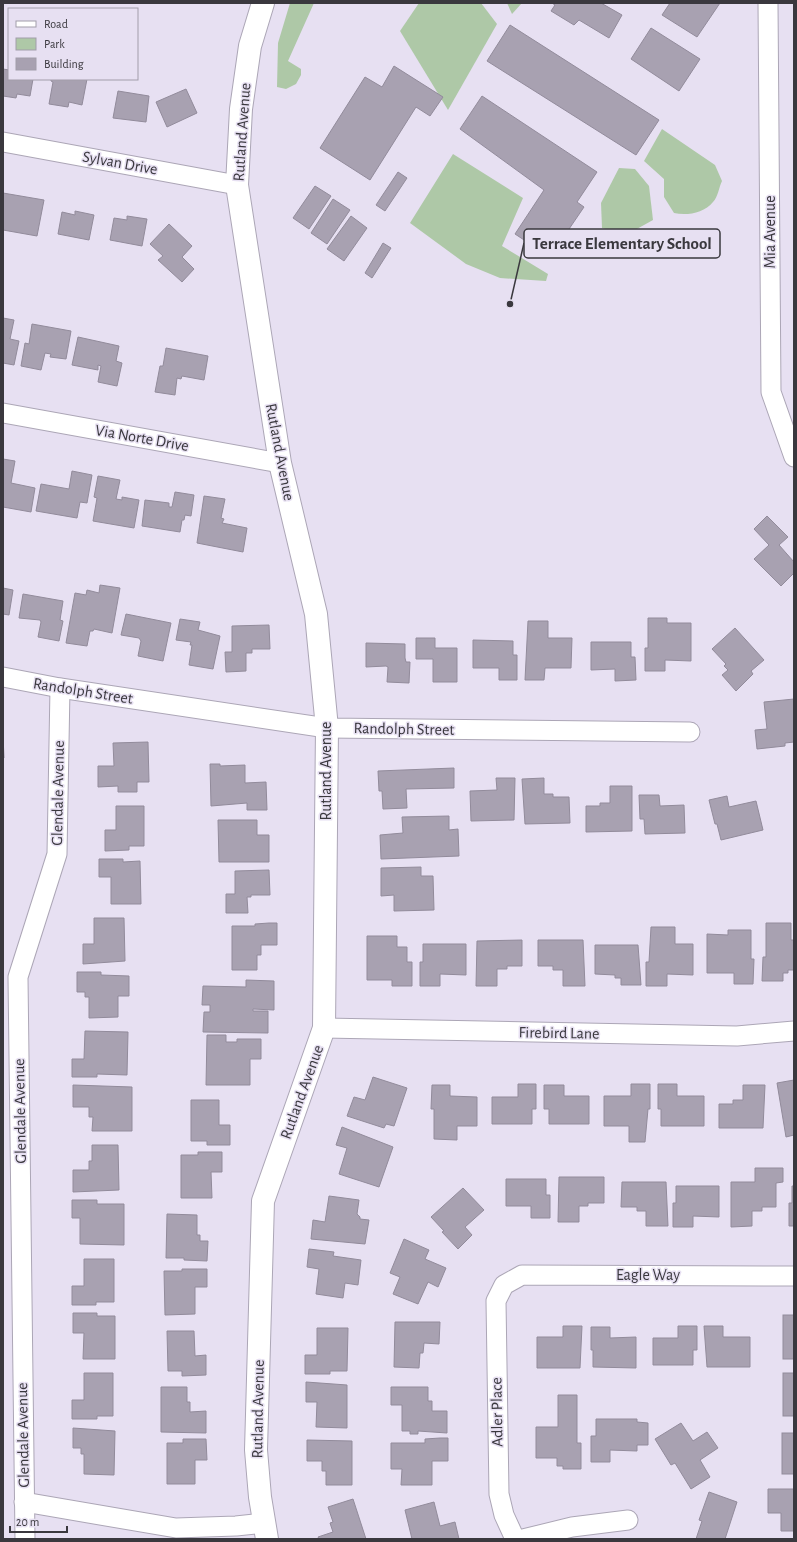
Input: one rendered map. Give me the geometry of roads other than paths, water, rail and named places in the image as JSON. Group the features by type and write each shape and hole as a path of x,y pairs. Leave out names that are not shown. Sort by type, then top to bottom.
{"street":[{"name":"Rutland Avenue","path":"263,3 250,46 243,94 237,185 280,463 316,614 327,728 324,1028 263,1201 256,1450 265,1531"},
{"name":"Mia Avenue","path":"768,3 771,392 794,458"},
{"name":"Sylvan Drive","path":"3,142 237,185"},
{"name":"Via Norte Drive","path":"3,413 280,463"},
{"name":"Randolph Street","path":"3,676 60,688 327,728 690,732"},
{"name":"Glendale Avenue","path":"25,1539 18,977 57,854 60,688"},
{"name":"Firebird Lane","path":"324,1028 737,1036 794,1031"},
{"name":"Eagle Way","path":"504,1285 522,1275 794,1276"},
{"name":"Adler Place","path":"504,1285 496,1302 499,1494 504,1515 515,1539"},
{"path":"24,1502 176,1528 236,1526 265,1531"},
{"path":"523,1539 572,1527 628,1520"}],"place":[{"name":"Terrace Elementary School","path":"510,304"}]}
